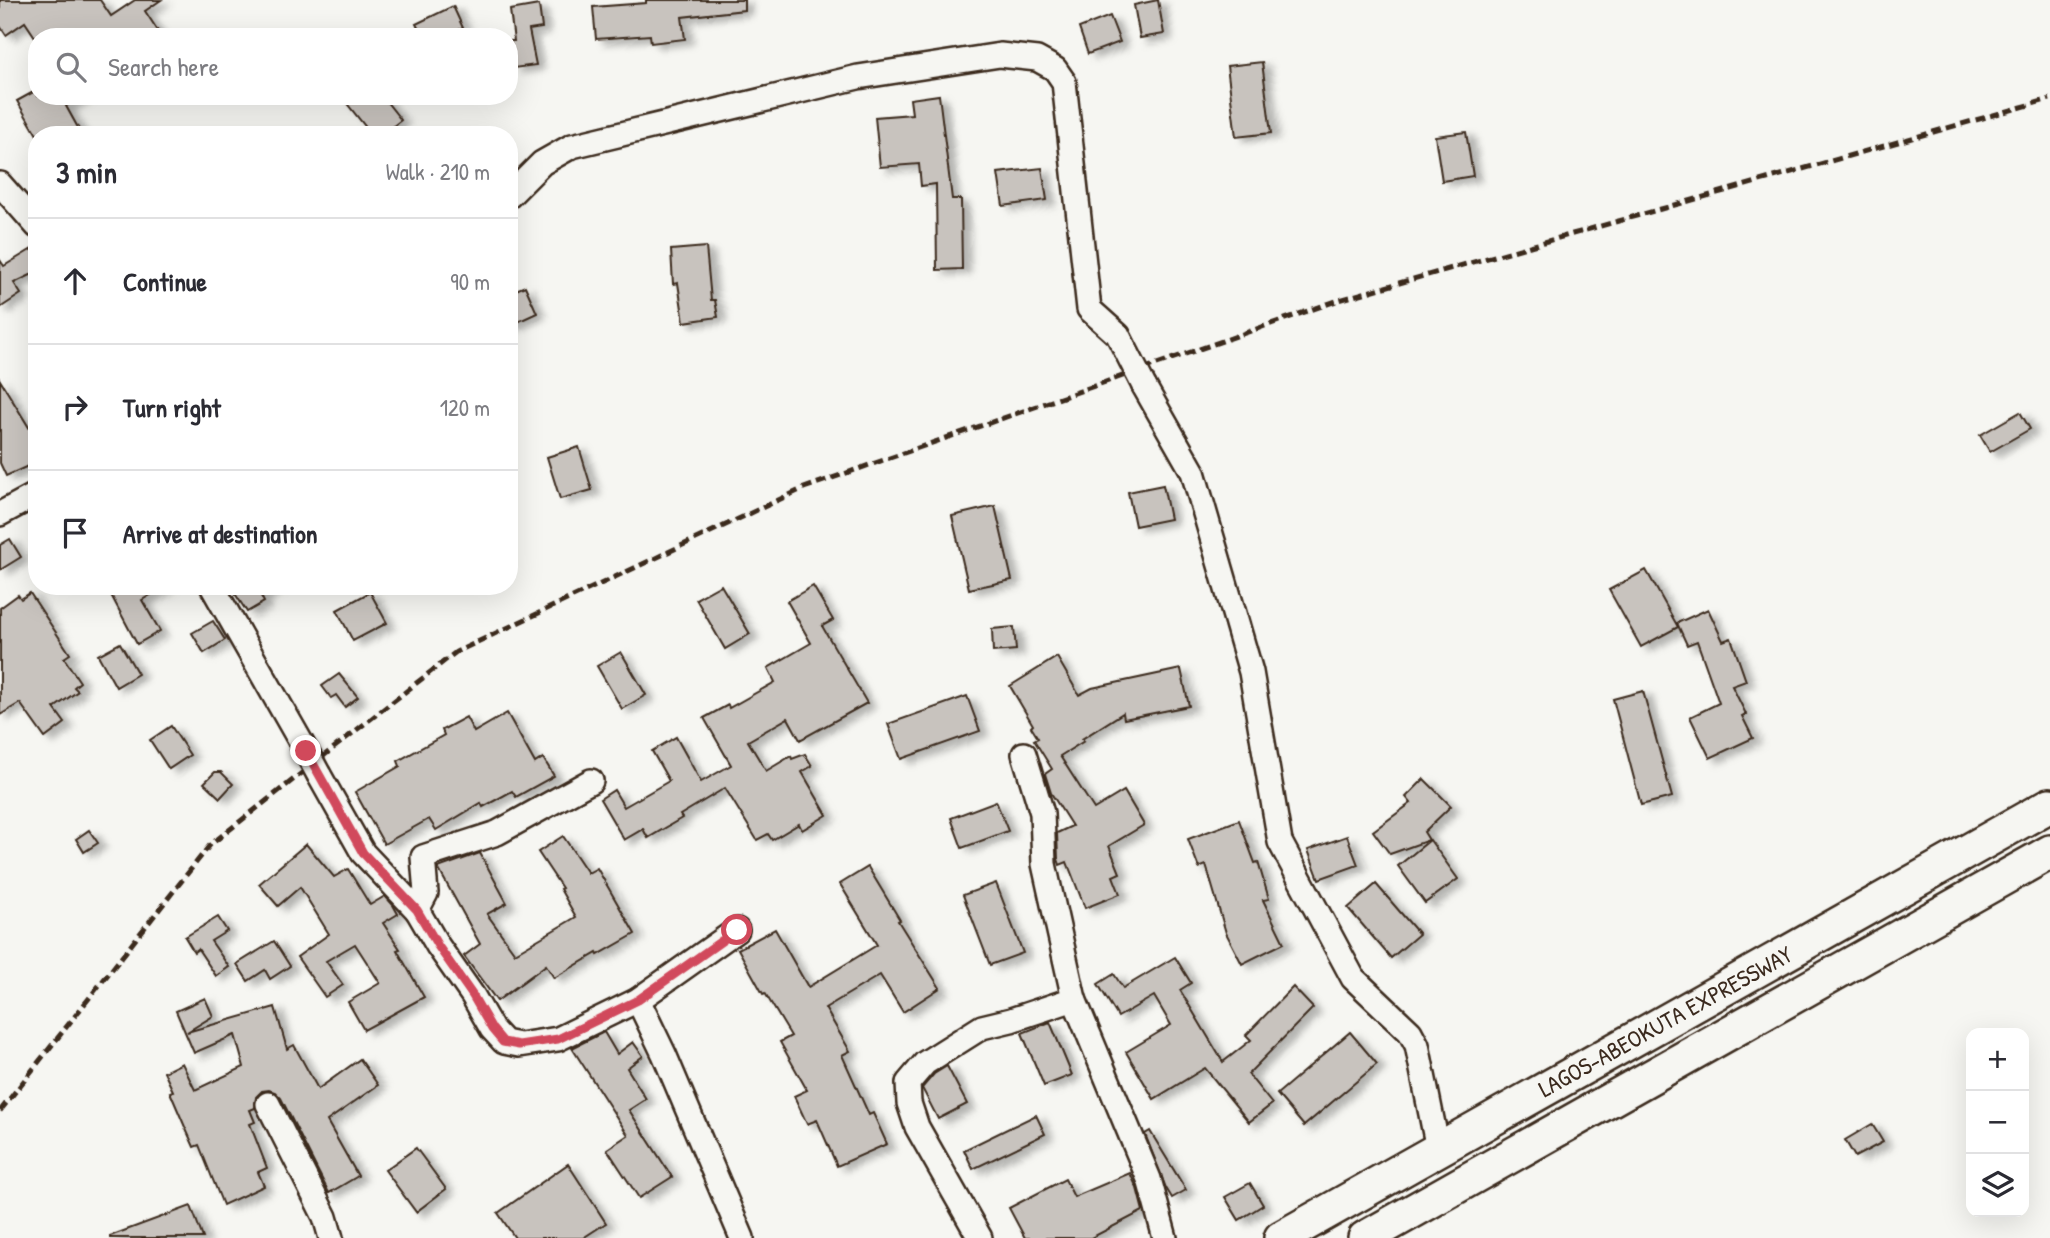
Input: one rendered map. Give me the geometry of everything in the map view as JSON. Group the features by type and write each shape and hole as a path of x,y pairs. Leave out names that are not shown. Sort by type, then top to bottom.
{"highway":[{"name":"LAGOS-ABEOKUTA EXPRESSWAY","path":"1281,1238 2050,805"},
{"name":"LAGOS-ABEOKUTA EXPRESSWAY","path":"1365,1238 2050,852"}],"street":[{"path":"518,187 542,163 572,146 858,77 1000,55 1037,60 1055,69 1064,82 1089,309 1118,335 1193,472 1251,672 1280,842 1353,978 1410,1032 1417,1045 1438,1149"},
{"path":"0,184 28,216"},
{"path":"0,514 28,499"},
{"path":"217,595 363,853 417,910 444,956 503,1042 519,1045 558,1039 638,1000 737,930"},
{"path":"1024,754 1042,813 1044,864 1074,999 1149,1179 1165,1238"},
{"path":"417,910 426,893 423,857 497,833 591,781"},
{"path":"980,1238 917,1127 909,1103 908,1083 925,1063 982,1027 1074,999"},
{"path":"638,1000 664,1054 742,1238"},
{"path":"268,1104 325,1217 331,1238"}],"building":[{"path":"0,0 100,0 111,16 135,0 161,0 145,11 156,28 29,28 25,22 6,35 0,26"},
{"path":"646,0 744,0 744,10 682,17 685,39 651,43 650,35 596,39 593,7 646,3"},
{"path":"1158,0 1164,34 1140,38 1134,5"},
{"path":"539,5 542,28 529,30 536,65 518,67 518,28 512,28 510,10"},
{"path":"453,6 463,28 418,28 416,24"},
{"path":"1110,16 1120,42 1088,54 1079,28"},
{"path":"1262,62 1271,133 1236,137 1227,66"},
{"path":"28,95 28,105 68,105 77,126 32,126 17,101"},
{"path":"939,95 952,199 961,199 962,269 937,270 936,184 921,186 919,164 880,167 875,117 912,114 910,99"},
{"path":"348,105 389,105 401,120 393,126 365,126"},
{"path":"1466,132 1473,176 1442,181 1435,136"},
{"path":"1042,168 1047,200 1003,206 998,173"},
{"path":"706,247 711,300 715,300 718,317 684,322 678,283 673,284 671,250"},
{"path":"28,251 28,276 14,283 21,294 0,308 0,260 4,266"},
{"path":"525,286 537,313 518,322 518,289"},
{"path":"0,380 28,426 28,466 6,476 0,463"},
{"path":"2020,412 2030,429 1990,452 1980,435"},
{"path":"579,447 592,490 560,499 547,457"},
{"path":"1163,485 1170,519 1135,526 1128,492"},
{"path":"995,506 1012,580 969,589 952,516"},
{"path":"10,539 21,557 0,570 0,545"},
{"path":"1646,570 1678,627 1641,647 1609,590"},
{"path":"721,585 750,634 725,649 696,599"},
{"path":"813,586 833,620 822,626 867,703 800,740 788,718 748,741 766,771 791,756 792,759 805,754 812,766 802,772 827,815 802,830 799,824 772,840 768,834 757,840 725,788 648,838 643,829 624,840 600,799 614,790 624,807 669,781 652,751 676,737 701,782 731,765 704,718 728,705 729,708 775,682 768,668 811,643 787,601"},
{"path":"18,595 21,599 31,595 70,654 64,658 80,682 74,687 78,691 54,708 65,723 45,738 20,703 0,715 0,608"},
{"path":"111,595 151,595 142,600 160,631 137,644"},
{"path":"236,595 262,595 264,602 247,612"},
{"path":"364,595 372,595 387,623 353,641 337,610"},
{"path":"1708,609 1723,641 1731,638 1746,681 1732,686 1746,714 1742,716 1753,738 1710,758 1690,717 1719,703 1697,641 1687,645 1677,623"},
{"path":"213,621 225,640 204,653 192,633"},
{"path":"1014,627 1016,650 993,652 992,629"},
{"path":"120,643 138,674 116,687 98,655"},
{"path":"621,652 646,695 622,709 597,666"},
{"path":"1057,657 1079,695 1092,688 1181,669 1189,706 1124,719 1123,713 1060,756 1094,809 1124,791 1144,825 1109,846 1120,873 1113,876 1120,894 1085,908 1067,862 1060,865 1058,859 1057,833 1072,826 1051,793 1045,774 1052,769 1034,740 1038,738 1031,727 1033,725 1010,686"},
{"path":"339,674 358,697 345,707 336,695 331,698 322,686"},
{"path":"1643,691 1672,797 1641,805 1613,699"},
{"path":"967,696 980,731 901,759 888,724"},
{"path":"507,713 535,763 543,758 554,776 516,797 512,791 483,807 481,803 436,830 429,819 384,844 355,792 400,766 398,761 444,735 442,730 466,717 474,732"},
{"path":"171,726 190,755 169,769 150,740"},
{"path":"215,772 221,772 233,784 220,798 204,783"},
{"path":"1424,779 1451,806 1424,832 1429,840 1390,854 1373,831 1411,803 1406,797"},
{"path":"996,801 1008,831 962,848 951,818"},
{"path":"1239,820 1255,863 1258,862 1269,899 1263,900 1284,943 1242,964 1226,933 1206,865 1199,868 1188,839"},
{"path":"89,830 98,843 84,852 76,839"},
{"path":"563,836 588,873 597,868 635,934 554,978 546,965 497,1001 464,956 480,944 438,868 480,853 507,903 487,914 515,953 576,917 560,889 562,888 538,852"},
{"path":"1347,836 1358,865 1319,879 1308,850"},
{"path":"1430,840 1458,879 1425,903 1398,866"},
{"path":"306,844 334,877 348,869 370,905 385,896 393,905 398,914 383,923 400,949 397,950 424,997 364,1030 348,1002 380,983 355,944 326,961 343,985 325,997 297,957 329,934 300,887 278,906 259,884"},
{"path":"868,867 940,988 903,1012 880,975 825,1008 850,1051 842,1055 869,1115 873,1113 887,1144 837,1166 817,1120 807,1124 794,1096 807,1090 780,1042 791,1036 738,949 775,929 808,987 877,945 840,884"},
{"path":"996,883 1023,953 990,965 963,895"},
{"path":"1376,884 1419,934 1391,958 1348,908"},
{"path":"218,917 227,931 211,941 229,967 216,976 198,949 194,952 185,937"},
{"path":"274,941 290,966 270,979 265,970 248,981 237,964"},
{"path":"1175,957 1191,983 1180,990 1223,1062 1251,1040 1246,1035 1293,987 1313,1008 1248,1074 1272,1104 1249,1122 1205,1068 1154,1099 1126,1052 1171,1025 1154,996 1118,1017 1098,984 1114,974 1123,988"},
{"path":"205,998 213,1016 187,1032 275,1007 287,1049 294,1045 318,1089 360,1059 378,1085 327,1121 358,1176 329,1193 281,1098 275,1092 262,1091 256,1097 255,1108 250,1110 255,1122 250,1124 267,1168 258,1172 264,1186 223,1205 199,1145 194,1147 185,1127 164,1072 182,1063 195,1090 244,1067 235,1035 194,1053 176,1011"},
{"path":"1050,1022 1072,1075 1044,1086 1022,1033"},
{"path":"604,1032 617,1054 633,1042 643,1056 627,1068 646,1099 629,1110 672,1177 639,1198 607,1149 628,1135 572,1048"},
{"path":"1350,1032 1377,1064 1304,1126 1277,1094"},
{"path":"947,1066 967,1104 938,1119 922,1088 934,1074"},
{"path":"1036,1115 1045,1134 973,1169 964,1150"},
{"path":"1872,1124 1883,1142 1855,1157 1845,1140"},
{"path":"1150,1131 1186,1190 1172,1198 1145,1134"},
{"path":"416,1148 446,1189 416,1212 385,1170"},
{"path":"568,1164 606,1223 583,1238 515,1238 498,1213"},
{"path":"1130,1173 1143,1211 1091,1238 1025,1238 1009,1208 1065,1179 1074,1197"},
{"path":"1250,1183 1263,1205 1239,1220 1225,1197"},
{"path":"191,1206 203,1238 110,1238 110,1236"}],"railway":[{"path":"0,1111 210,845 456,652 804,488 1339,300 2050,99"}],"route":[{"path":"306,751 363,853 417,910 456,974 503,1042 519,1045 558,1039 638,1000 737,930"}]}
